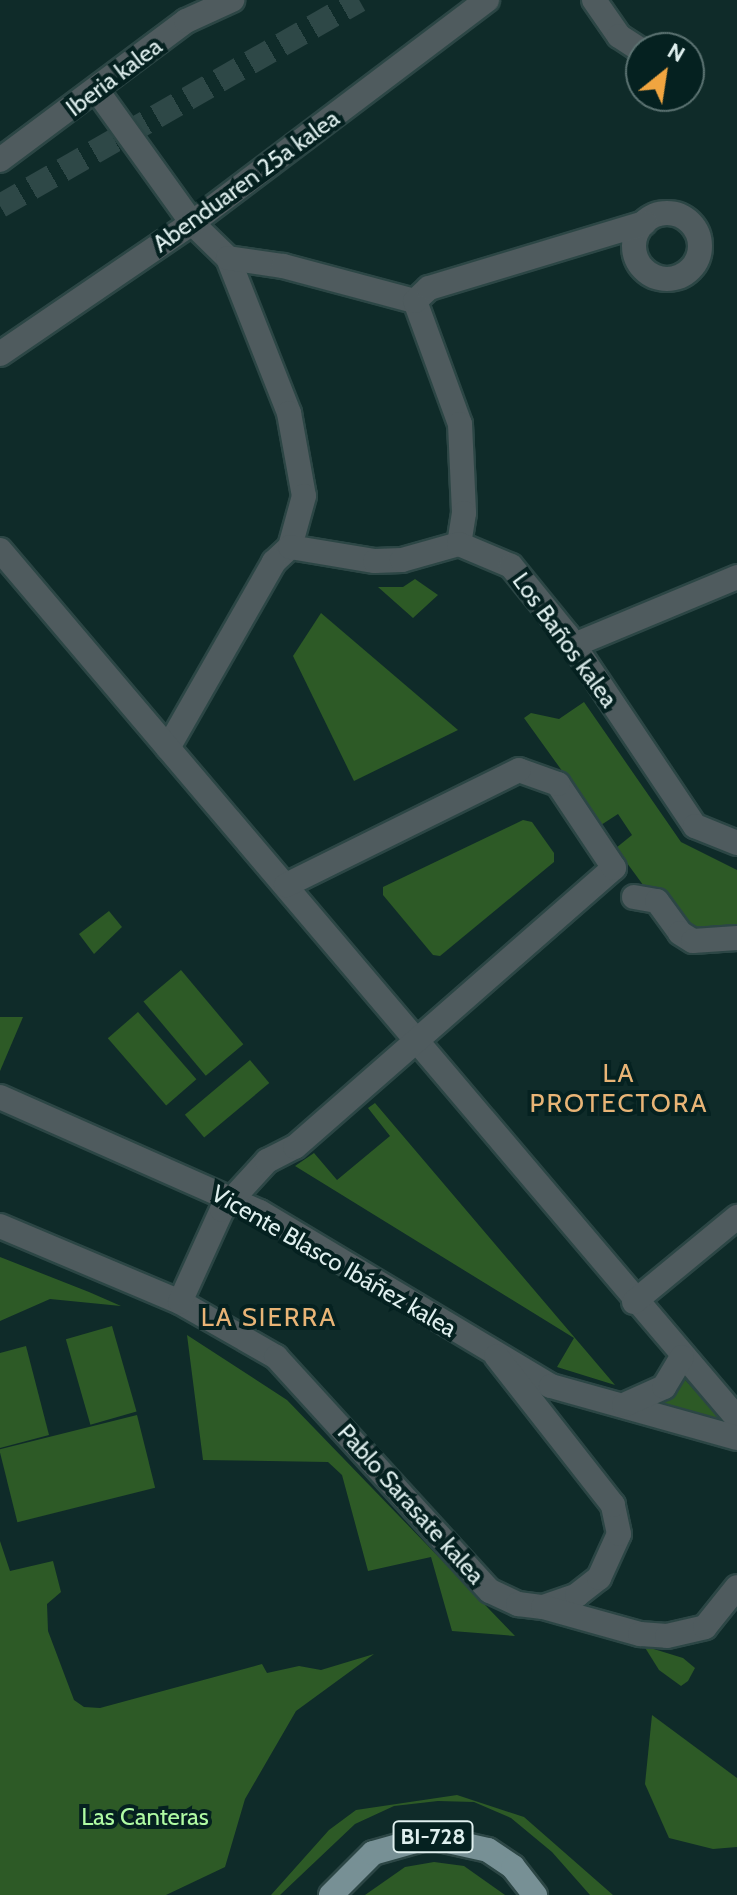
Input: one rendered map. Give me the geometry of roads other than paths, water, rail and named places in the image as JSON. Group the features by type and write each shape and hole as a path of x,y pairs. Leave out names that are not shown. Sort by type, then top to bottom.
{"main road":[{"name":"BI-728","path":"331,1895 373,1853 430,1837 488,1850 536,1893"}],"street":[{"name":"Iberia kalea","path":"0,160 98,92 186,21 232,0"},
{"name":"Abenduaren 25a kalea","path":"0,354 192,223 487,0"},
{"path":"594,0 625,40"},
{"path":"98,92 192,223 228,258 291,423 304,496 290,547 274,562 168,748"},
{"path":"415,301 429,288 644,223"},
{"path":"228,258 283,266 415,301"},
{"path":"290,547 375,561 402,560 459,544 464,513 460,424 415,301"},
{"name":"Los Baños kalea","path":"459,544 511,566 574,645 695,826 737,843"},
{"path":"0,550 286,885 634,1302 737,1418"},
{"path":"574,645 737,577"},
{"path":"180,1302 231,1198 250,1185 267,1161 295,1147 614,868 564,791 549,778 519,770 286,885"},
{"path":"634,897 657,901 693,941 737,938"},
{"name":"Vicente Blasco Ibáñez kalea","path":"0,1097 231,1198 551,1386 737,1438"},
{"path":"634,1302 737,1217"},
{"name":"Pablo Sarasate kalea","path":"0,1226 180,1302 276,1357 490,1591 518,1604 543,1607 640,1634 667,1636 705,1627 737,1587"},
{"path":"496,1356 613,1505 619,1534 599,1578 577,1595 543,1607"},
{"path":"624,1405 664,1387 682,1357"}],"tunnel":[{"path":"0,206 359,0"}],"district":[{"name":"LA PROTECTORA","path":"619,1089"},
{"name":"LA SIERRA","path":"269,1318"}],"park label":[{"name":"Las Canteras","path":"145,1817"}]}
